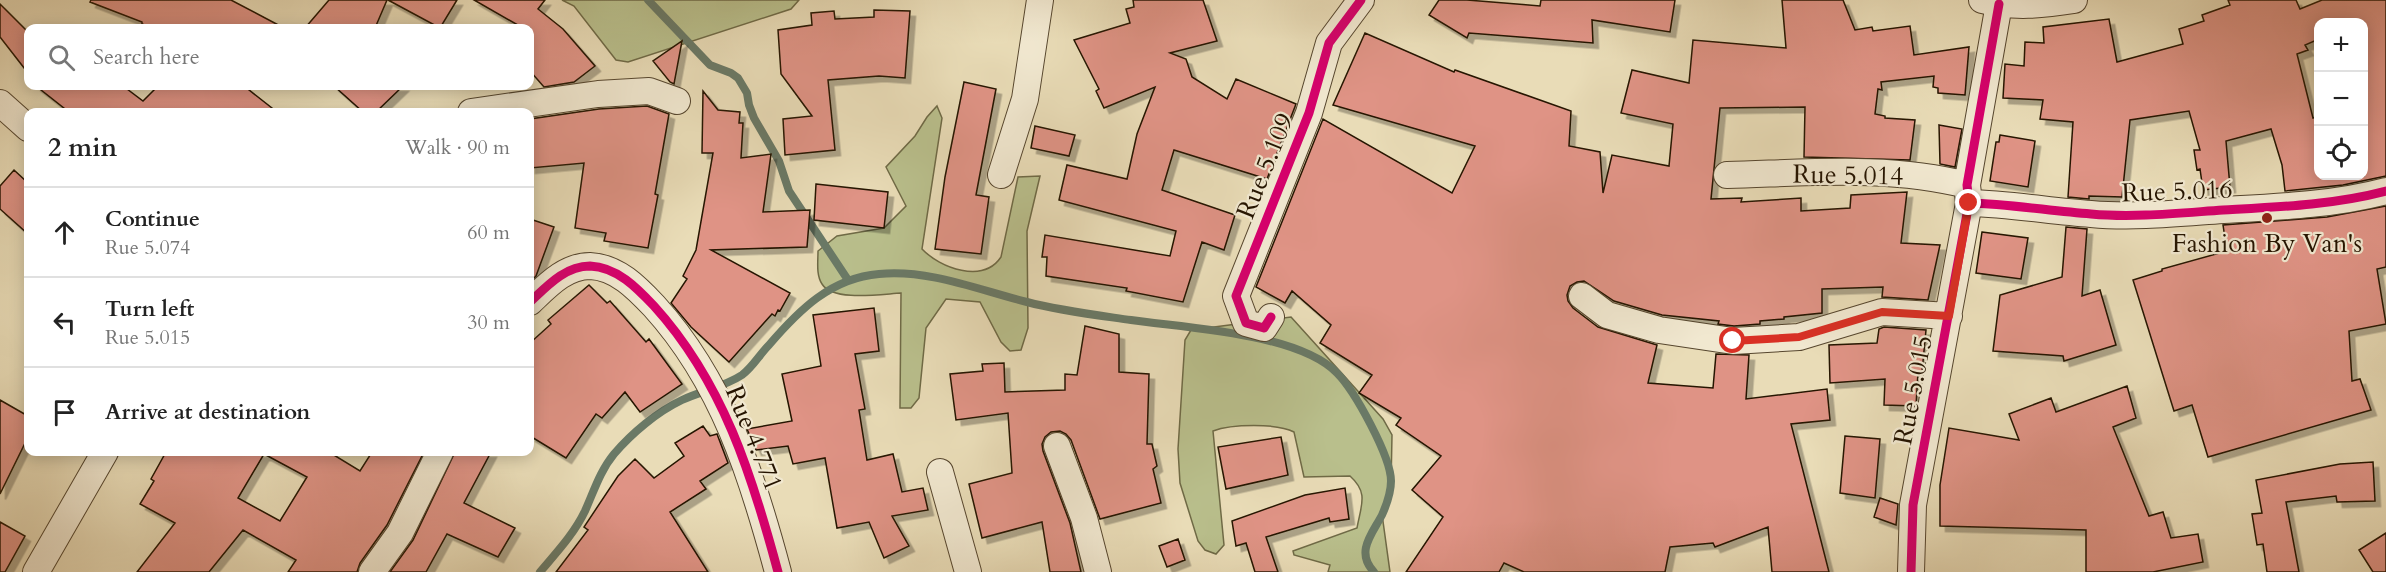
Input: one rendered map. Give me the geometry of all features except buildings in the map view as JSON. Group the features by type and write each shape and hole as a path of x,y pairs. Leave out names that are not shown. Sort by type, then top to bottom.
{"street":[{"path":"1001,175 1025,99 1040,0"},
{"name":"Rue 5.109","path":"1270,316 1264,328 1246,323 1236,296 1281,178 1310,112 1329,43 1361,0"},
{"path":"1990,2 2049,4 2074,0"},
{"name":"Rue 5.015","path":"1911,572 1913,505 1949,316 1968,194 1990,2"},
{"path":"499,108 598,94 648,91 677,101"},
{"path":"0,103 24,124"},
{"name":"Rue 5.014","path":"1727,175 1861,171 1938,178 1968,194"},
{"name":"Rue 5.016","path":"1968,194 2006,204 2093,215 2172,214 2283,206 2368,196 2386,191"},
{"name":"Rue 4.771","path":"534,298 556,278 573,269 591,266 616,272 641,292 665,318 695,360 720,401 747,470 778,572"},
{"path":"1581,296 1607,315 1659,330 1733,341 1799,337 1882,312 1949,316"},
{"path":"1058,446 1084,518 1098,572"},
{"path":"36,572 103,456"},
{"path":"372,572 400,533 438,456"},
{"path":"940,472 968,572"}],"green space":[{"path":"562,0 799,0 791,9 628,62 616,60 574,6"},
{"path":"937,106 942,118 922,249 930,256 961,270 984,270 993,265 1001,257 1018,177 1040,176 1027,231 1028,328 1021,350 1010,351 1001,342 980,302 946,299 926,328 919,398 911,408 900,408 901,293 858,296 828,290 819,277 818,251 837,236 884,228 906,206 886,167 915,136"},
{"path":"1291,317 1383,419 1392,435 1391,486 1382,514 1390,572 1328,572 1330,565 1294,555 1293,551 1357,528 1362,494 1350,476 1304,477 1294,432 1277,427 1242,426 1213,431 1224,545 1216,554 1205,550 1198,541 1180,483 1178,449 1185,340 1191,330"}],"waterway":[{"path":"648,0 710,65 738,78 747,93 754,118 779,161 789,191 848,280"},
{"path":"540,572 576,528 609,461 621,446 645,424 682,400 728,383 742,375 804,308 831,289 862,277 898,273 935,277 1066,310 1240,335 1296,349 1319,360 1337,373 1353,394 1379,441 1389,470 1391,481 1388,498 1367,543 1366,557 1368,565 1374,572"}],"cycle path":[{"path":"1271,317 1264,328 1246,323 1236,296 1309,113 1329,43 1361,0"},
{"path":"1911,572 1913,505 1969,203 1967,185 1999,4"},
{"path":"1969,203 2091,214 2140,215 2305,205 2386,191"},
{"path":"534,298 565,273 572,269 590,266 618,274 654,306 678,335 717,398 746,465 778,572"}],"place":[{"name":"Fashion By Van's","path":"2267,218"}],"route":[{"path":"1733,341 1799,337 1882,312 1949,316 1969,203"}]}
